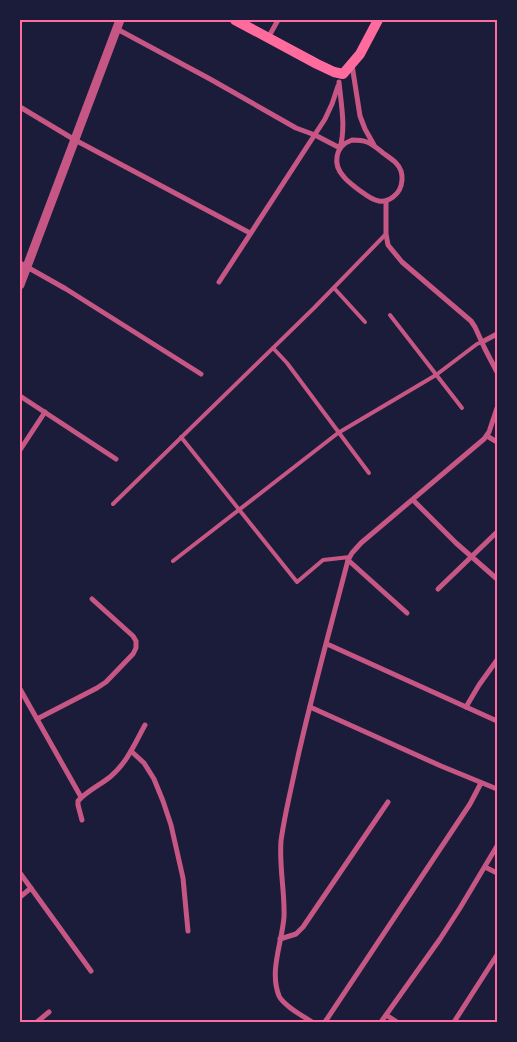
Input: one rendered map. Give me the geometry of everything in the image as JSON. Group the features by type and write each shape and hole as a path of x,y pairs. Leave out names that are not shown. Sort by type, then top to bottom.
{"main road":[{"path":"235,20 334,72 341,78 364,46 378,20"}],"street":[{"path":"268,38 278,20"},
{"path":"20,285 24,265 75,140 119,24 296,128 340,148"},
{"path":"352,64 360,116 374,146"},
{"path":"219,282 314,135 332,104 341,78"},
{"path":"340,148 352,140 360,140 374,146 396,163 401,171 402,180 399,191 386,201 373,200 344,178 339,170 337,155 342,140 343,126 341,78"},
{"path":"20,107 75,140 250,233"},
{"path":"386,201 388,245 402,262 471,321 497,372"},
{"path":"24,265 99,309 201,374"},
{"path":"482,342 497,334"},
{"path":"20,396 116,459"},
{"path":"312,1022 286,1004 279,996 276,964 284,919 282,841 298,757 349,558 361,543 487,436 497,408"},
{"path":"20,450 45,412"},
{"path":"487,436 497,442"},
{"path":"413,500 456,543 497,579"},
{"path":"438,589 497,532"},
{"path":"349,558 407,613"},
{"path":"37,719 97,688 113,675 133,654 136,648 136,641 133,636 92,599"},
{"path":"327,644 497,721"},
{"path":"466,707 478,686 497,660"},
{"path":"20,690 82,797"},
{"path":"310,707 497,789"},
{"path":"82,820 78,800 100,785 125,761 145,725"},
{"path":"131,751 146,766 164,801 179,856 188,932"},
{"path":"325,1022 470,804 480,783"},
{"path":"280,939 298,932 303,927 388,802"},
{"path":"381,1022 440,939 497,846"},
{"path":"485,867 497,874"},
{"path":"20,873 91,971"},
{"path":"20,897 31,888"},
{"path":"454,1022 497,955"},
{"path":"37,1022 49,1012"},
{"path":"386,1015 397,1022"}],"lane":[{"path":"113,504 334,288 386,234"},
{"path":"334,288 365,322"},
{"path":"390,315 462,408"},
{"path":"173,561 338,433 436,375 482,342"},
{"path":"273,348 287,363 368,473"},
{"path":"181,437 297,582 323,560 349,558"}]}
